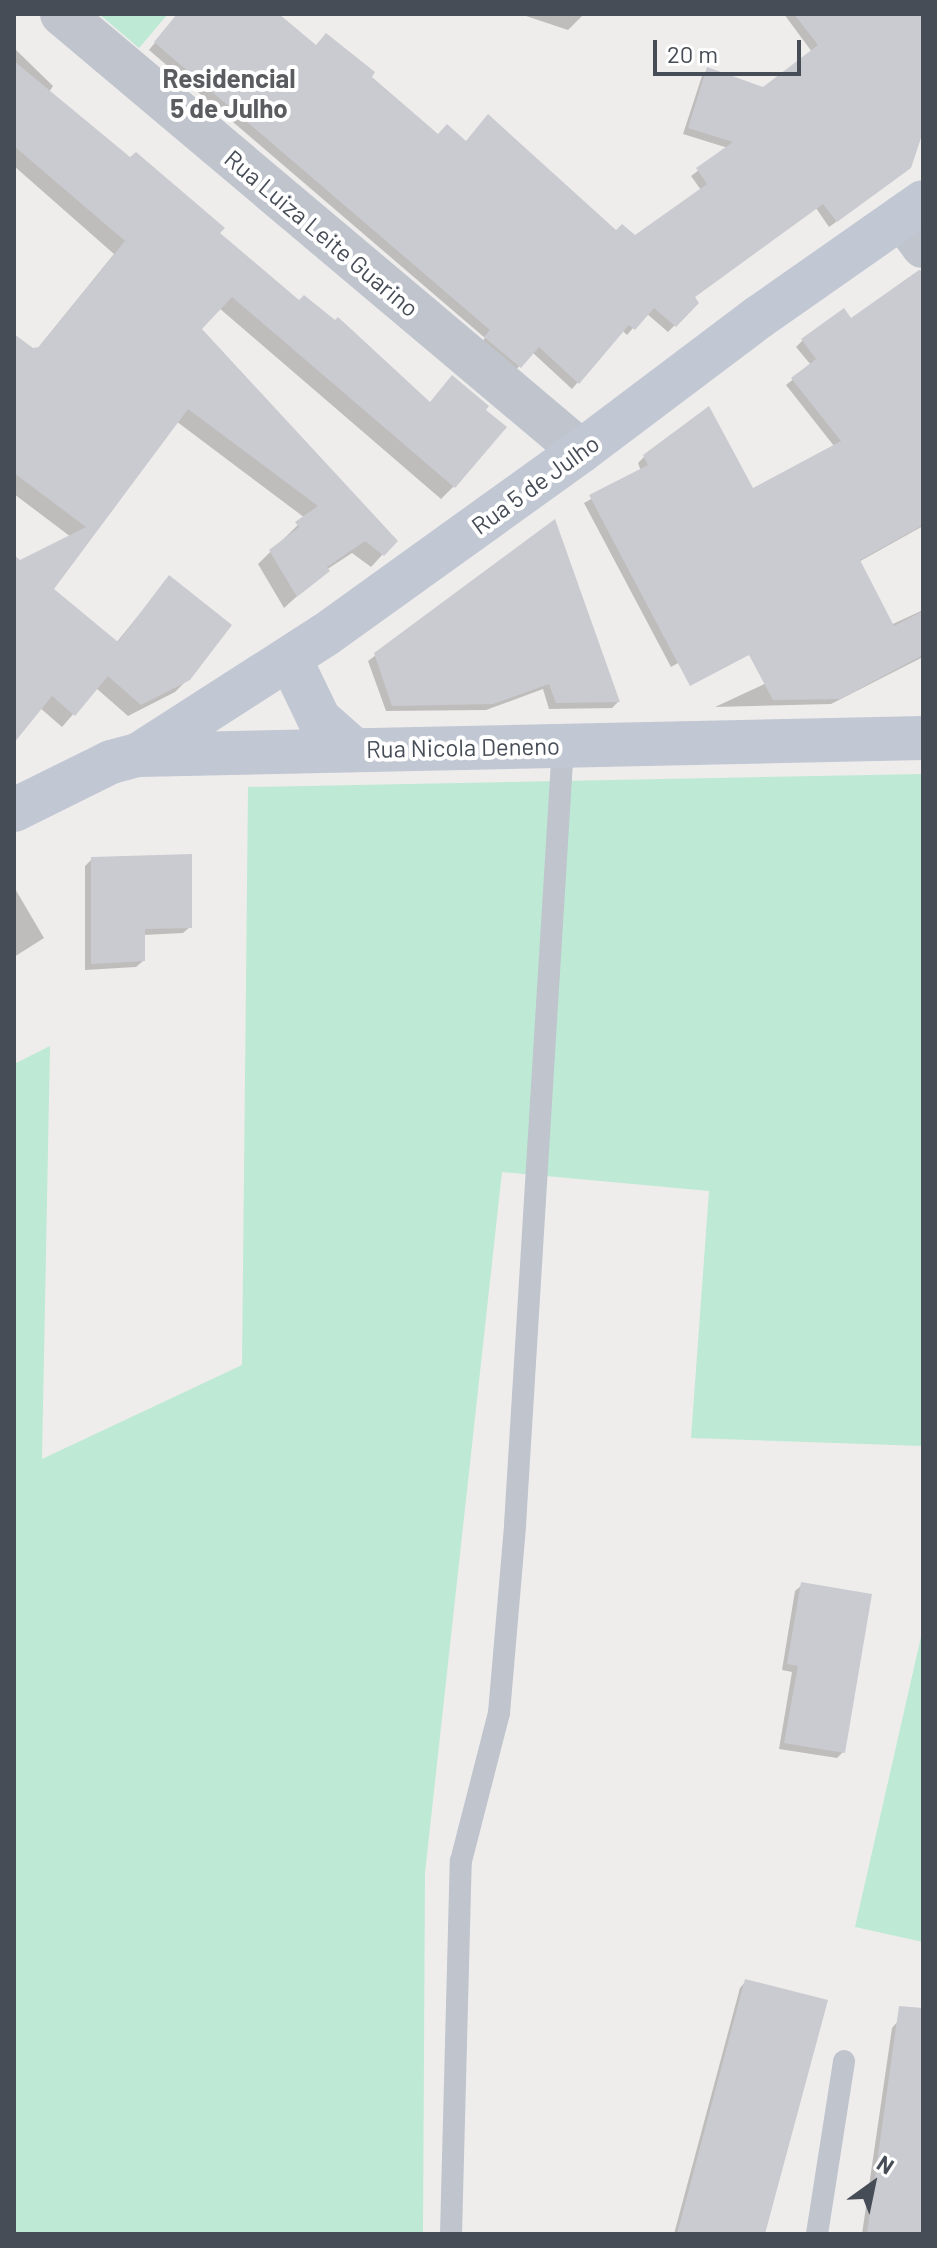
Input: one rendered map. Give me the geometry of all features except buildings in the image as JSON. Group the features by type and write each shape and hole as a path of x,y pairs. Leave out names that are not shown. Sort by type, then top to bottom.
{"street":[{"name":"Rua Luiza Leite Guarino","path":"62,14 581,451"},
{"name":"Rua 5 de Julho","path":"138,755 325,635 581,451 759,317 916,221"},
{"path":"325,635 326,688 347,744"},
{"path":"283,752 261,702 277,668 319,719 347,744"},
{"name":"Rua Nicola Deneno","path":"14,810 111,762 138,755 283,752 347,744 563,745 923,738"}],"lane":[{"path":"451,2234 461,1861 499,1713 515,1525 563,745"},
{"path":"817,2234 844,2061"}],"green space":[{"path":"99,14 168,14 139,48"},
{"path":"923,774 923,1446 691,1438 709,1191 502,1172 425,1873 423,2234 14,2234 14,1064 50,1046 42,1459 242,1365 248,787"},
{"path":"923,1628 923,1942 855,1927"}],"district":[{"name":"Residencial 5 de Julho","path":"229,93"}]}
